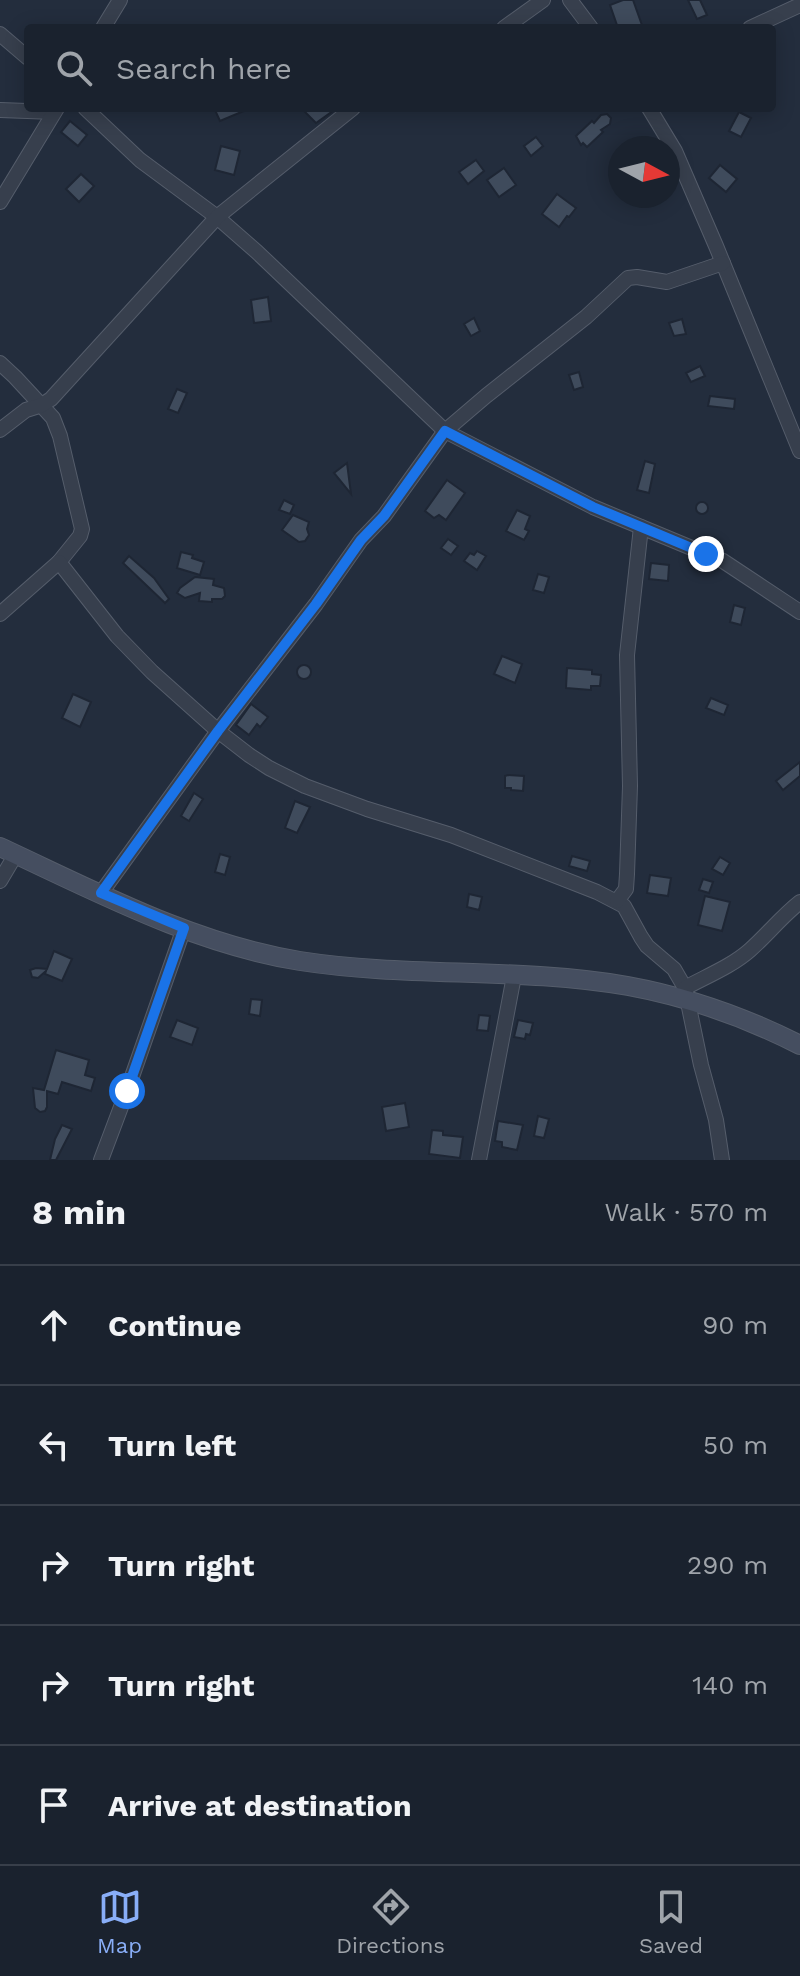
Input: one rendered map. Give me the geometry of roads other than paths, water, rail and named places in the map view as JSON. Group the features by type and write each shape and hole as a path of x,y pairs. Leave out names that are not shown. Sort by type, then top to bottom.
{"street":[{"path":"105,24 120,0"},
{"path":"510,24 543,0"},
{"path":"570,0 588,24"},
{"path":"759,24 800,5"},
{"path":"0,34 24,55"},
{"path":"0,110 24,110"},
{"path":"0,202 55,112"},
{"path":"89,112 140,160 217,217 257,252 445,431 593,507 723,561 800,612"},
{"path":"0,430 26,410 51,399 217,217 348,112"},
{"path":"651,112 675,151 800,451"},
{"path":"101,893 218,731 361,540 384,516 445,431 586,317 628,278 667,282 723,263"},
{"path":"0,363 53,418 81,522 80,536 59,562 0,614"},
{"path":"617,901 626,889 627,874 630,786 627,655 641,527"},
{"path":"59,562 117,636 152,672 249,755 305,786 451,835 560,877 624,906 647,946 674,969 687,994 722,1160"},
{"path":"0,881 8,851 217,942 258,953 376,970 557,978 687,994 800,1045"},
{"path":"687,994 750,951 780,918 800,902"},
{"path":"101,1160 184,928"},
{"path":"479,1160 514,976"}]}
